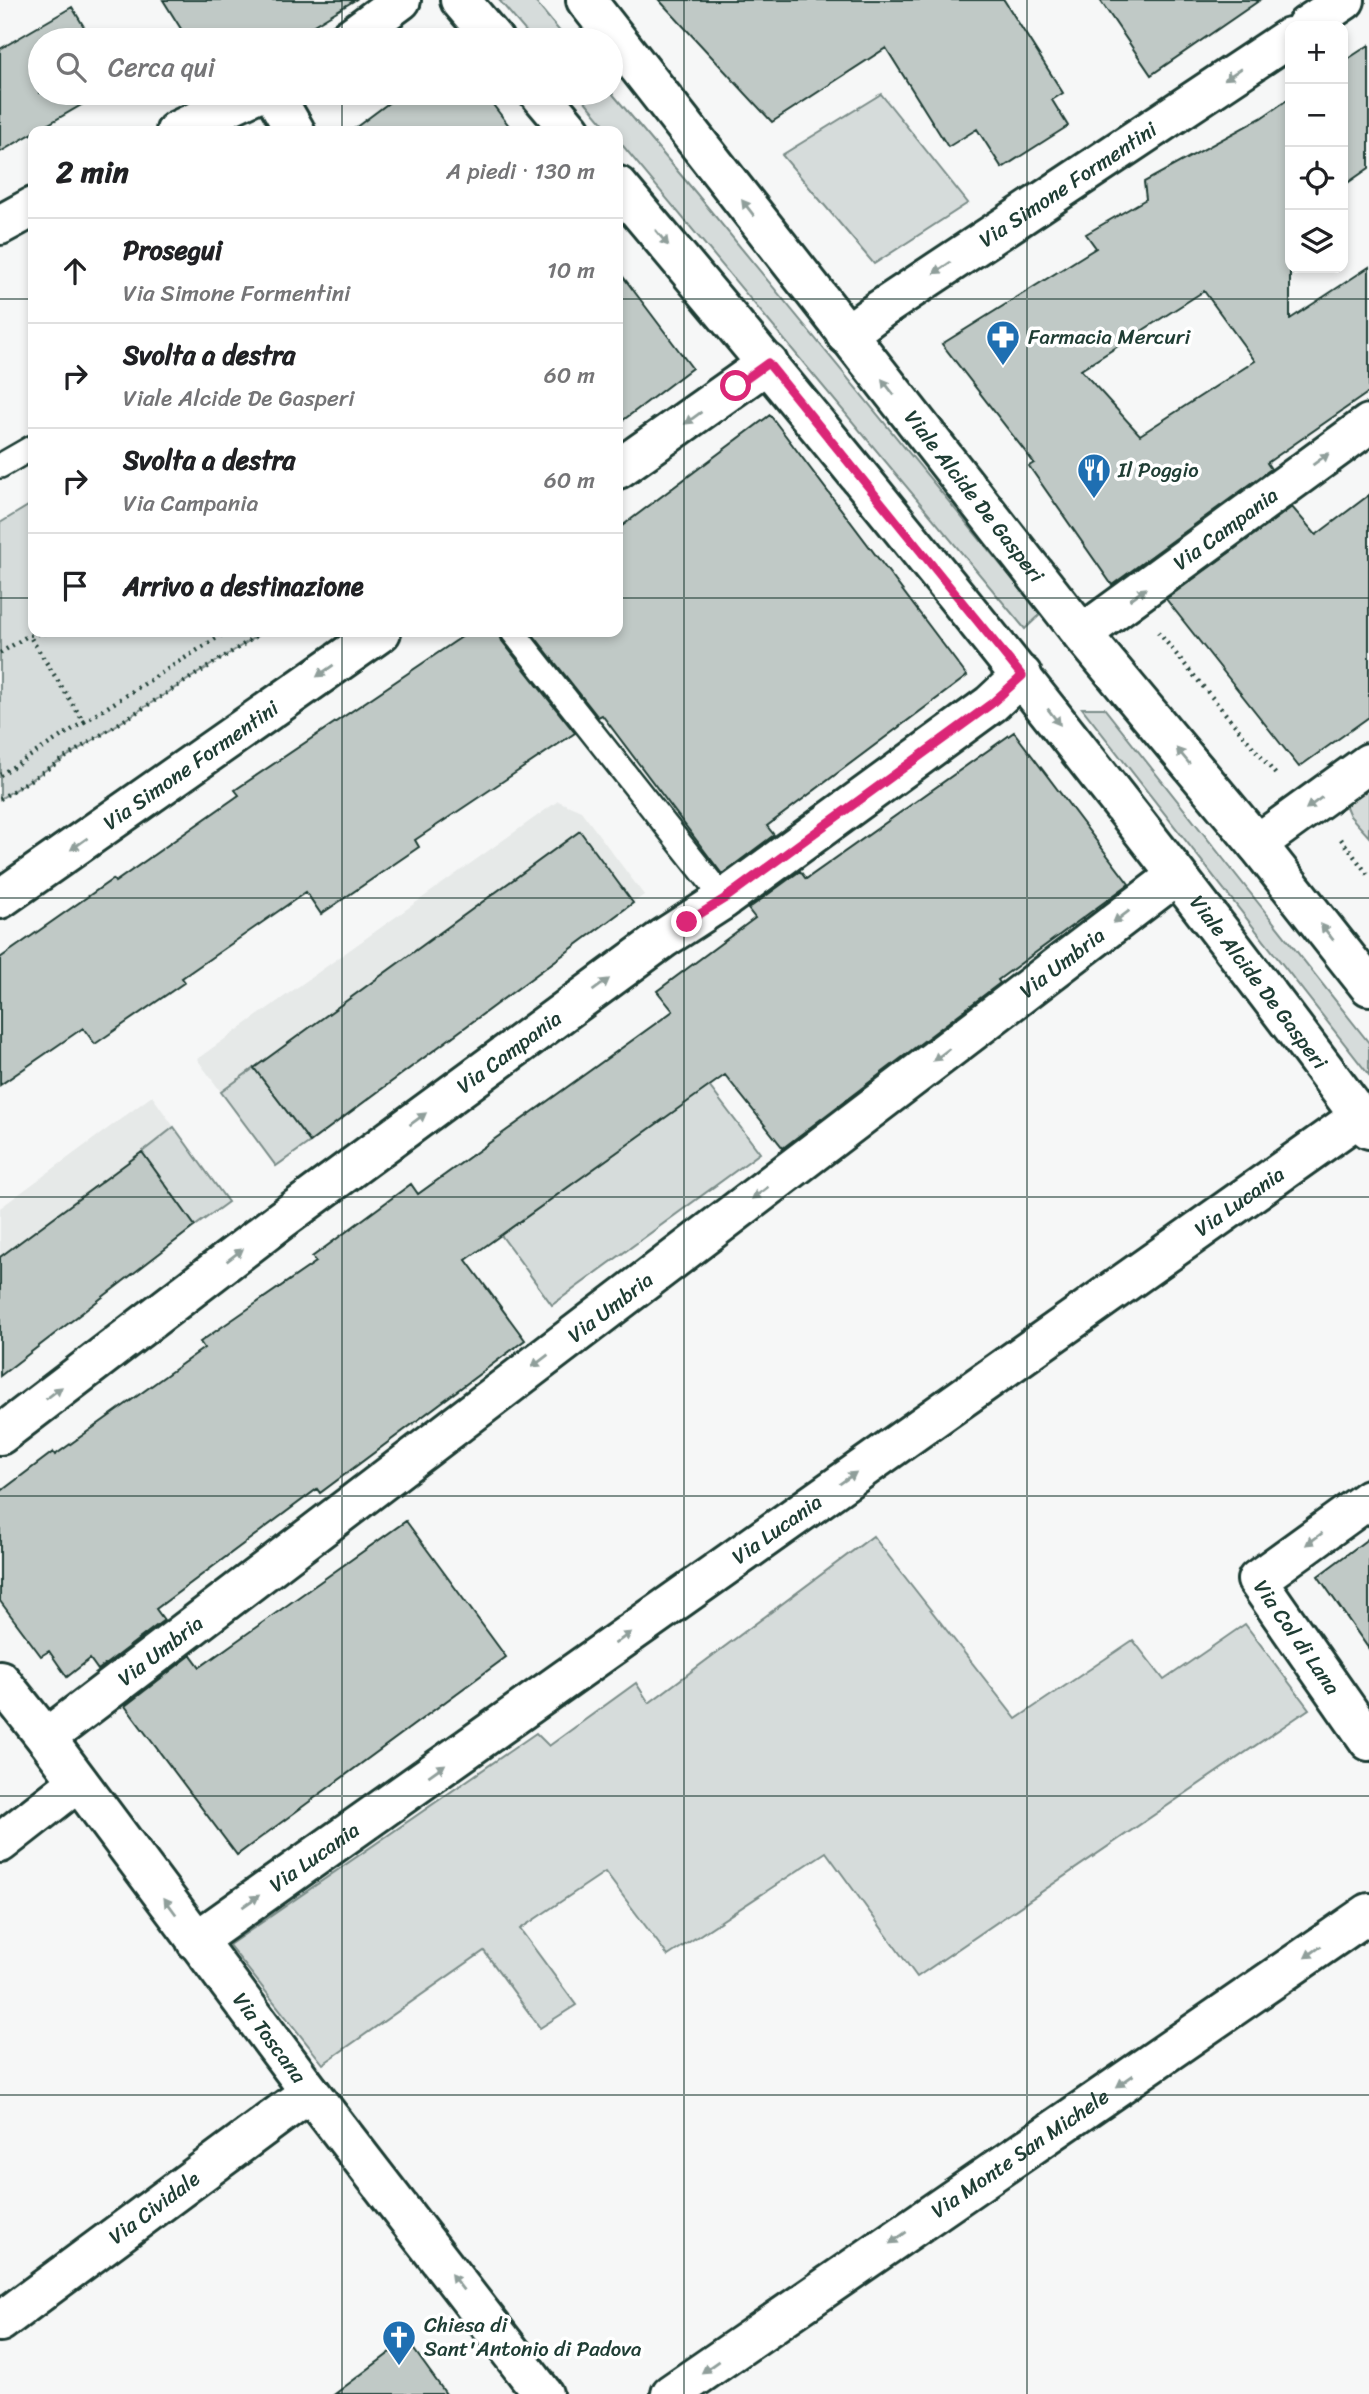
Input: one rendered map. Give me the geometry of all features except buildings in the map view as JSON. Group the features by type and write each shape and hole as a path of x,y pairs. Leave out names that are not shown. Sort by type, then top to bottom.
{"street":[{"path":"363,28 401,0"},
{"path":"460,0 484,28"},
{"name":"Viale Alcide De Gasperi","path":"586,0 608,28"},
{"path":"1314,21 1345,0"},
{"name":"Via Simone Formentini","path":"846,335 1285,40"},
{"name":"Viale Alcide De Gasperi","path":"623,48 1082,634 1257,844 1369,986"},
{"path":"187,126 231,105"},
{"path":"280,105 292,126"},
{"path":"549,105 567,126"},
{"name":"Viale Alcide De Gasperi","path":"623,192 768,363 1022,676 1364,1123"},
{"path":"0,225 28,209"},
{"path":"623,464 768,363"},
{"name":"Via Campania","path":"1082,634 1369,424"},
{"name":"Via Simone Formentini","path":"0,899 374,637"},
{"name":"Via Campania","path":"0,1435 292,1211 664,938 724,899 991,704 1022,676"},
{"path":"1257,844 1369,763"},
{"name":"Via Umbria","path":"46,1738 1176,876"},
{"name":"Via Lucania","path":"196,1941 1364,1123"},
{"name":"Via Col di Lana","path":"1369,1499 1257,1580 1369,1741"},
{"name":"Via Toscana","path":"0,1680 310,2092 544,2394"},
{"path":"0,1843 78,1782"},
{"name":"Via Monte San Michele","path":"671,2394 1369,1913"},
{"name":"Via Cividale","path":"0,2322 310,2092"}],"lane":[{"path":"0,466 28,450"},
{"path":"517,637 724,899"}],"path":[{"path":"1155,628 1278,778"},
{"path":"0,653 28,636"},
{"path":"30,637 84,722"},
{"path":"0,775 218,637"},
{"path":"0,799 255,637"},
{"path":"1341,839 1369,876"}],"shaded area":[{"path":"499,0 534,0 557,28 523,28"},
{"path":"881,94 968,203 874,264 782,155"},
{"path":"588,105 622,105 696,193 1041,614 1025,629 623,146 623,126 606,126"},
{"path":"28,506 28,637 255,637 0,799 0,523"},
{"path":"1082,708 1104,708 1369,1043 1369,1075"},
{"path":"1369,783 1369,837 1350,816 1344,802"},
{"path":"558,801 581,811 644,895 633,903 580,831 221,1092 197,1059"},
{"path":"254,1068 310,1142 276,1166 221,1092"},
{"path":"709,1086 760,1153 552,1305 501,1235"},
{"path":"152,1096 174,1127 0,1257 0,1208"},
{"path":"174,1127 228,1202 195,1226 142,1152"},
{"path":"873,1536 1016,1719 1133,1640 1164,1680 1245,1624 1309,1709 917,1977 826,1852 668,1956 605,1872 520,1929 576,2005 540,2028 484,1951 323,2064 229,1945 536,1733 549,1746 636,1683 649,1703"}],"place":[{"name":"Farmacia Mercuri","path":"1003,367"},
{"name":"Il Poggio","path":"1094,500"},
{"name":"Chiesa di Sant'Antonio di Padova","path":"399,2367"}],"route":[{"path":"687,922 724,899 991,704 1022,676 768,363 736,386"}]}
